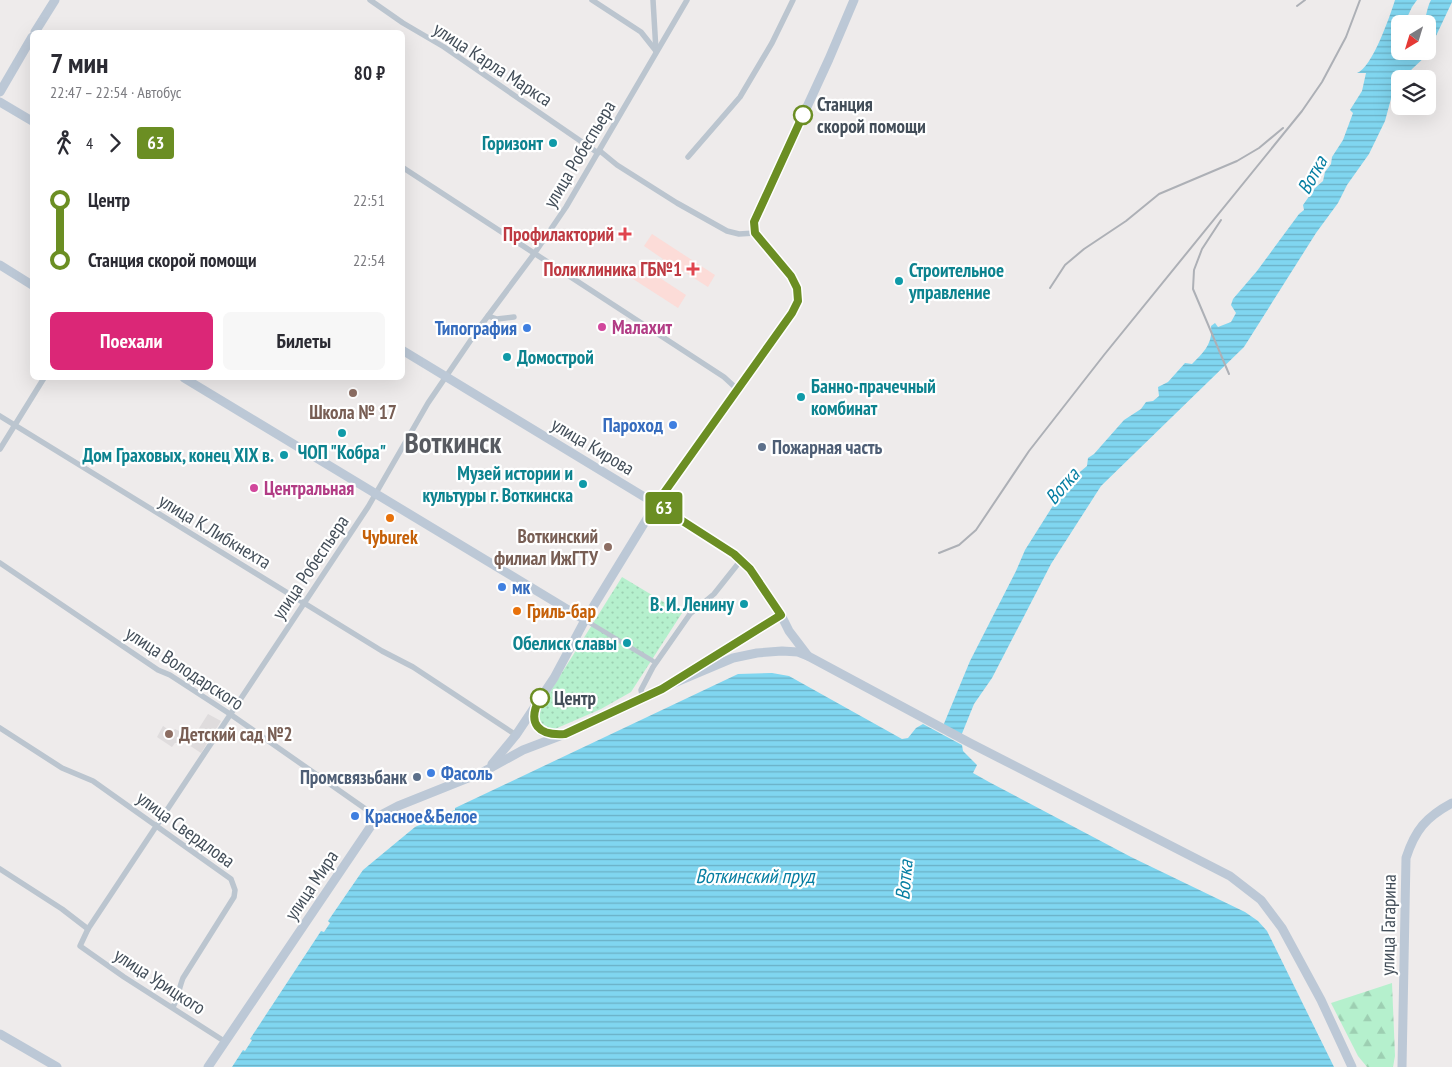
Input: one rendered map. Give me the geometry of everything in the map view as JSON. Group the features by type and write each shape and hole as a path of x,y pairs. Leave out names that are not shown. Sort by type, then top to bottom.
{"main road":[{"path":"36,30 55,0"},
{"path":"755,233 755,219 830,59 854,0"},
{"path":"0,92 30,40"},
{"path":"0,102 30,120"},
{"name":"улица Мира","path":"483,772 516,736 568,654 585,620 656,504 792,313 798,301 797,288 791,276 755,233"},
{"path":"0,265 30,284"},
{"name":"улица Кирова","path":"405,352 722,545 750,569 781,615 789,631 808,656"},
{"path":"187,380 585,620"},
{"path":"669,685 781,615"},
{"name":"улица Мира","path":"208,1067 377,817 398,806 483,772 523,750 565,734 669,685 733,658 782,651 798,652 808,656"},
{"path":"808,656 970,743 1230,876 1251,891 1272,912 1282,928 1321,1000 1352,1067"},
{"path":"537,704 534,719 539,730 552,735 565,734"},
{"name":"улица Гагарина","path":"1402,1065 1406,858 1417,832 1426,820 1438,810 1452,803"},
{"path":"0,1034 56,1067"}],"street":[{"name":"улица Карла Маркса","path":"370,0 403,23 444,47 617,165 677,203 728,231 739,234 755,233"},
{"path":"592,0 641,32 656,51"},
{"path":"653,0 656,51"},
{"name":"улица Робеспьера","path":"80,946 88,929 376,493 428,403 566,207 687,0"},
{"path":"688,157 740,97 772,43 793,0"},
{"path":"405,169 724,378 737,389"},
{"path":"488,316 497,319 514,317"},
{"path":"0,449 43,380"},
{"name":"улица К.Либкнехта","path":"0,416 304,603 413,667 516,736"},
{"path":"643,698 641,690 653,667 690,614 714,594 740,560"},
{"name":"улица Володарского","path":"0,562 158,670 170,675 230,714 377,817"},
{"path":"585,620 653,662"},
{"name":"улица Свердлова","path":"0,728 62,768 93,781 231,879 235,890 231,903 183,978 173,1008"},
{"path":"0,869 62,909 88,929"},
{"name":"улица Урицкого","path":"80,946 124,977 224,1041"}],"shaded area":[{"name":"Поликлиника ГБ№1","path":"652,234 715,275 708,287 667,261 657,276 686,295 678,308 630,277 638,265 653,274 663,259 644,246"},
{"name":"Детский сад №2","path":"208,714 221,721 201,753 189,745 190,743 175,743 172,747 157,737 163,726 172,732 175,729 181,732 179,736 194,736"}],"green space":[{"path":"622,577 682,613 631,692 601,709 555,729 539,726 538,711"},
{"path":"1392,983 1395,1056 1393,1067 1367,1067 1358,1056 1331,1003"}],"water":[{"path":"1395,0 1417,0 1408,15 1391,15 1391,60 1422,60 1411,70 1391,70 1391,99 1385,121 1369,154 1347,185 1338,203 1316,233 1244,347 1101,486 1051,564 992,678 974,704 961,736 943,726 970,661 1025,550 1061,493 1075,476 1087,466 1088,458 1094,454 1124,420 1141,409 1146,402 1153,401 1159,396 1158,387 1168,382 1185,363 1192,364 1200,356 1211,338 1211,326 1215,323 1218,327 1231,322 1236,313 1231,305 1233,299 1304,210 1303,205 1315,188 1323,181 1325,172 1331,164 1332,157 1343,140 1353,113 1350,110 1362,91 1366,73 1357,73 1369,62 1385,29"},
{"path":"1431,0 1452,0 1436,36 1436,15 1426,15 1430,2"},
{"name":"Воткинский пруд","path":"772,673 789,676 902,739 908,738 916,728 923,724 962,745 963,751 977,765 973,773 1131,857 1245,912 1258,921 1267,931 1334,1067 232,1067 243,1050 245,1051 252,1040 250,1039 321,931 324,932 330,923 328,921 363,870 415,827 455,810 455,808 738,674"}],"railway":[{"path":"1297,6 1305,0"},
{"path":"939,553 959,545 976,530 1029,451 1104,355 1302,111 1322,82 1346,37 1360,0"},
{"path":"1050,288 1065,265 1084,249 1126,221 1159,194 1237,161 1259,148 1283,128"},
{"path":"1221,220 1202,249 1194,270 1193,289 1229,374"}],"bus line":[{"name":"63","path":"540,698 534,719 539,730 552,735 565,734 662,689 781,615 750,569 734,554 656,504 792,313 798,301 797,288 791,276 755,233 754,222 803,115"}],"place":[{"name":"Станция скорой помощи","path":"803,115"},
{"name":"Горизонт","path":"553,143"},
{"name":"Профилакторий","path":"625,234"},
{"name":"Поликлиника ГБ№1","path":"693,269"},
{"name":"Строительное управление","path":"899,281"},
{"name":"Малахит","path":"602,327"},
{"name":"Типография","path":"527,328"},
{"name":"Домострой","path":"507,357"},
{"name":"Школа № 17","path":"353,393"},
{"name":"Банно-прачечный комбинат","path":"801,397"},
{"name":"Пароход","path":"673,425"},
{"name":"ЧОП \"Кобра\"","path":"342,433"},
{"name":"Пожарная часть","path":"762,447"},
{"name":"Дом Граховых, конец XIX в.","path":"284,455"},
{"name":"Музей истории и культуры г. Воткинска","path":"583,484"},
{"name":"Центральная","path":"254,488"},
{"name":"Чуburek","path":"390,518"},
{"name":"Воткинский филиал ИжГТУ","path":"608,547"},
{"name":"мк","path":"502,587"},
{"name":"В. И. Ленину","path":"744,604"},
{"name":"Гриль-бар","path":"517,611"},
{"name":"Обелиск славы","path":"627,643"},
{"name":"Центр","path":"540,698"},
{"name":"Детский сад №2","path":"169,734"},
{"name":"Фасоль","path":"431,773"},
{"name":"Промсвязьбанк","path":"417,777"},
{"name":"Красное&Белое","path":"355,816"}],"district":[{"name":"Воткинск","path":"453,442"}],"water label":[{"name":"Вотка","path":"1312,175"},
{"name":"Вотка","path":"1062,486"},
{"name":"Вотка","path":"904,880"}]}
